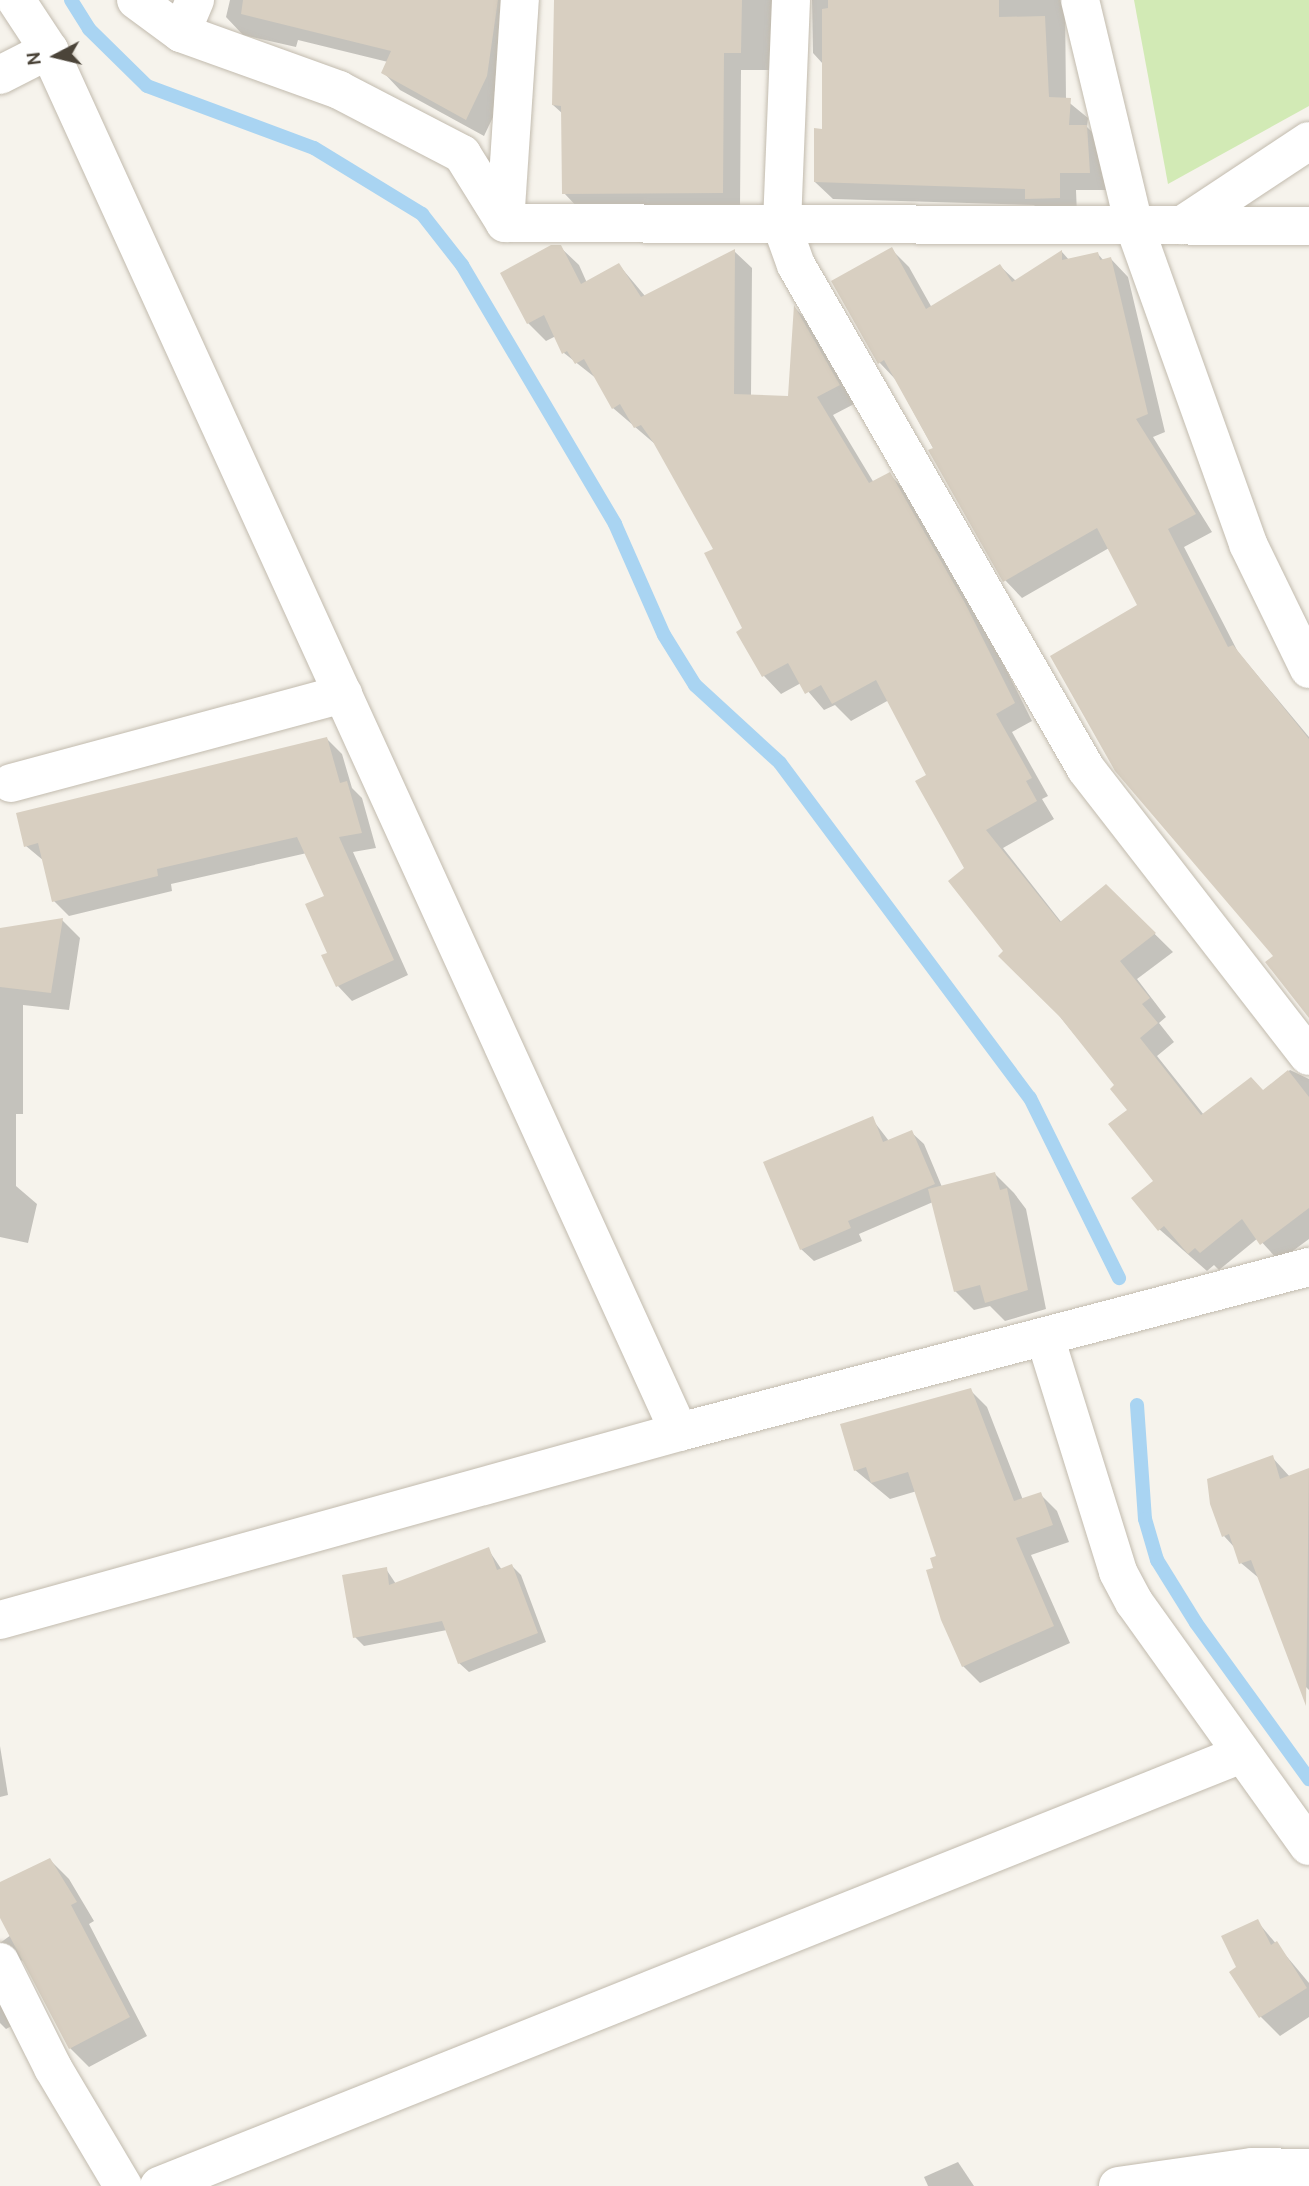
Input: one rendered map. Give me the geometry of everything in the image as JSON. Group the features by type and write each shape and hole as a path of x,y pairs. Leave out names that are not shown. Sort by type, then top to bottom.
{"street":[{"path":"16,0 48,50 680,1432"},
{"path":"136,0 188,16 462,154 505,223"},
{"path":"505,223 520,0"},
{"path":"790,0 782,226 796,265 1086,769 1309,1056"},
{"path":"1080,0 1134,225 1248,544 1309,669"},
{"path":"0,75 48,50"},
{"path":"1182,225 1309,141"},
{"path":"505,223 1309,226"},
{"path":"11,783 343,694"},
{"path":"0,1619 680,1432 1045,1337 1307,1273"},
{"path":"1045,1337 1118,1572 1133,1602 1309,1846"},
{"path":"159,2186 1242,1754"},
{"path":"0,1962 53,2068 122,2186"},
{"path":"1118,2186 1252,2167 1309,2168"}],"green space":[{"path":"1134,0 1309,0 1309,106 1168,184"}],"building":[{"path":"243,0 498,0 487,76 466,120 381,73 391,51 241,14"},
{"path":"554,0 742,0 741,53 724,53 723,193 562,194 561,106 552,105"},
{"path":"828,0 999,0 999,17 1045,16 1049,97 1071,98 1069,125 1087,125 1090,173 1060,173 1060,198 1025,199 1025,189 814,182 814,128 822,129 822,9 828,8"},
{"path":"551,245 561,245 581,284 619,263 641,297 735,249 734,394 788,396 794,305 840,385 817,397 869,483 890,472 965,603 1015,703 996,714 1032,778 1026,781 1037,801 986,830 1060,922 1106,884 1156,933 1120,961 1150,998 1142,1004 1158,1023 1140,1038 1201,1115 1251,1077 1263,1090 1288,1070 1309,1097 1309,1208 1260,1245 1242,1219 1200,1253 1195,1248 1188,1254 1164,1226 1158,1231 1131,1198 1153,1181 1108,1124 1127,1110 1110,1089 1114,1085 1060,1017 998,956 1003,951 948,881 964,868 915,781 926,775 876,680 832,704 821,685 805,694 788,663 762,677 736,632 742,628 704,553 713,549 653,442 641,425 634,428 620,404 612,409 584,359 575,364 567,351 562,354 544,315 527,324 500,273"},
{"path":"892,247 926,309 1000,264 1012,282 1062,250 1062,260 1098,252 1100,260 1111,257 1148,414 1136,419 1196,514 1168,529 1228,647 1233,645 1309,739 1309,1018 1265,962 1273,956 1115,771 1050,656 1137,605 1097,528 1003,582 928,450 933,448 884,360 878,364 831,281"},
{"path":"327,737 340,783 347,781 362,833 339,837 394,960 336,987 321,955 327,953 305,904 324,896 297,837 157,869 158,876 52,902 38,843 24,847 16,813"},
{"path":"63,918 51,993 0,987 0,928"},
{"path":"873,1116 883,1142 912,1130 935,1184 848,1221 851,1228 800,1250 763,1162"},
{"path":"995,1172 1000,1190 1007,1188 1028,1290 985,1303 980,1285 954,1292 928,1189"},
{"path":"971,1388 1014,1501 1041,1492 1053,1525 1016,1538 1054,1626 962,1667 941,1620 926,1570 933,1568 930,1558 936,1556 908,1472 871,1483 866,1467 854,1471 840,1424"},
{"path":"1273,1455 1280,1479 1309,1468 1306,1706 1251,1560 1239,1564 1229,1534 1222,1537 1210,1504 1207,1479"},
{"path":"489,1547 497,1570 512,1564 538,1633 458,1664 442,1621 353,1638 342,1575 387,1567 389,1585"},
{"path":"50,1858 77,1902 71,1905 130,2017 69,2049 0,1918 0,1882"},
{"path":"1258,1919 1271,1945 1277,1941 1307,1988 1259,2018 1229,1972 1236,1967 1221,1936"}],"waterway":[{"path":"71,0 89,29 147,86 314,148 422,214 462,265 615,524 664,635 695,685 780,763 1030,1098 1119,1278"},
{"path":"1137,1405 1145,1519 1157,1560 1196,1623 1309,1779"}]}
